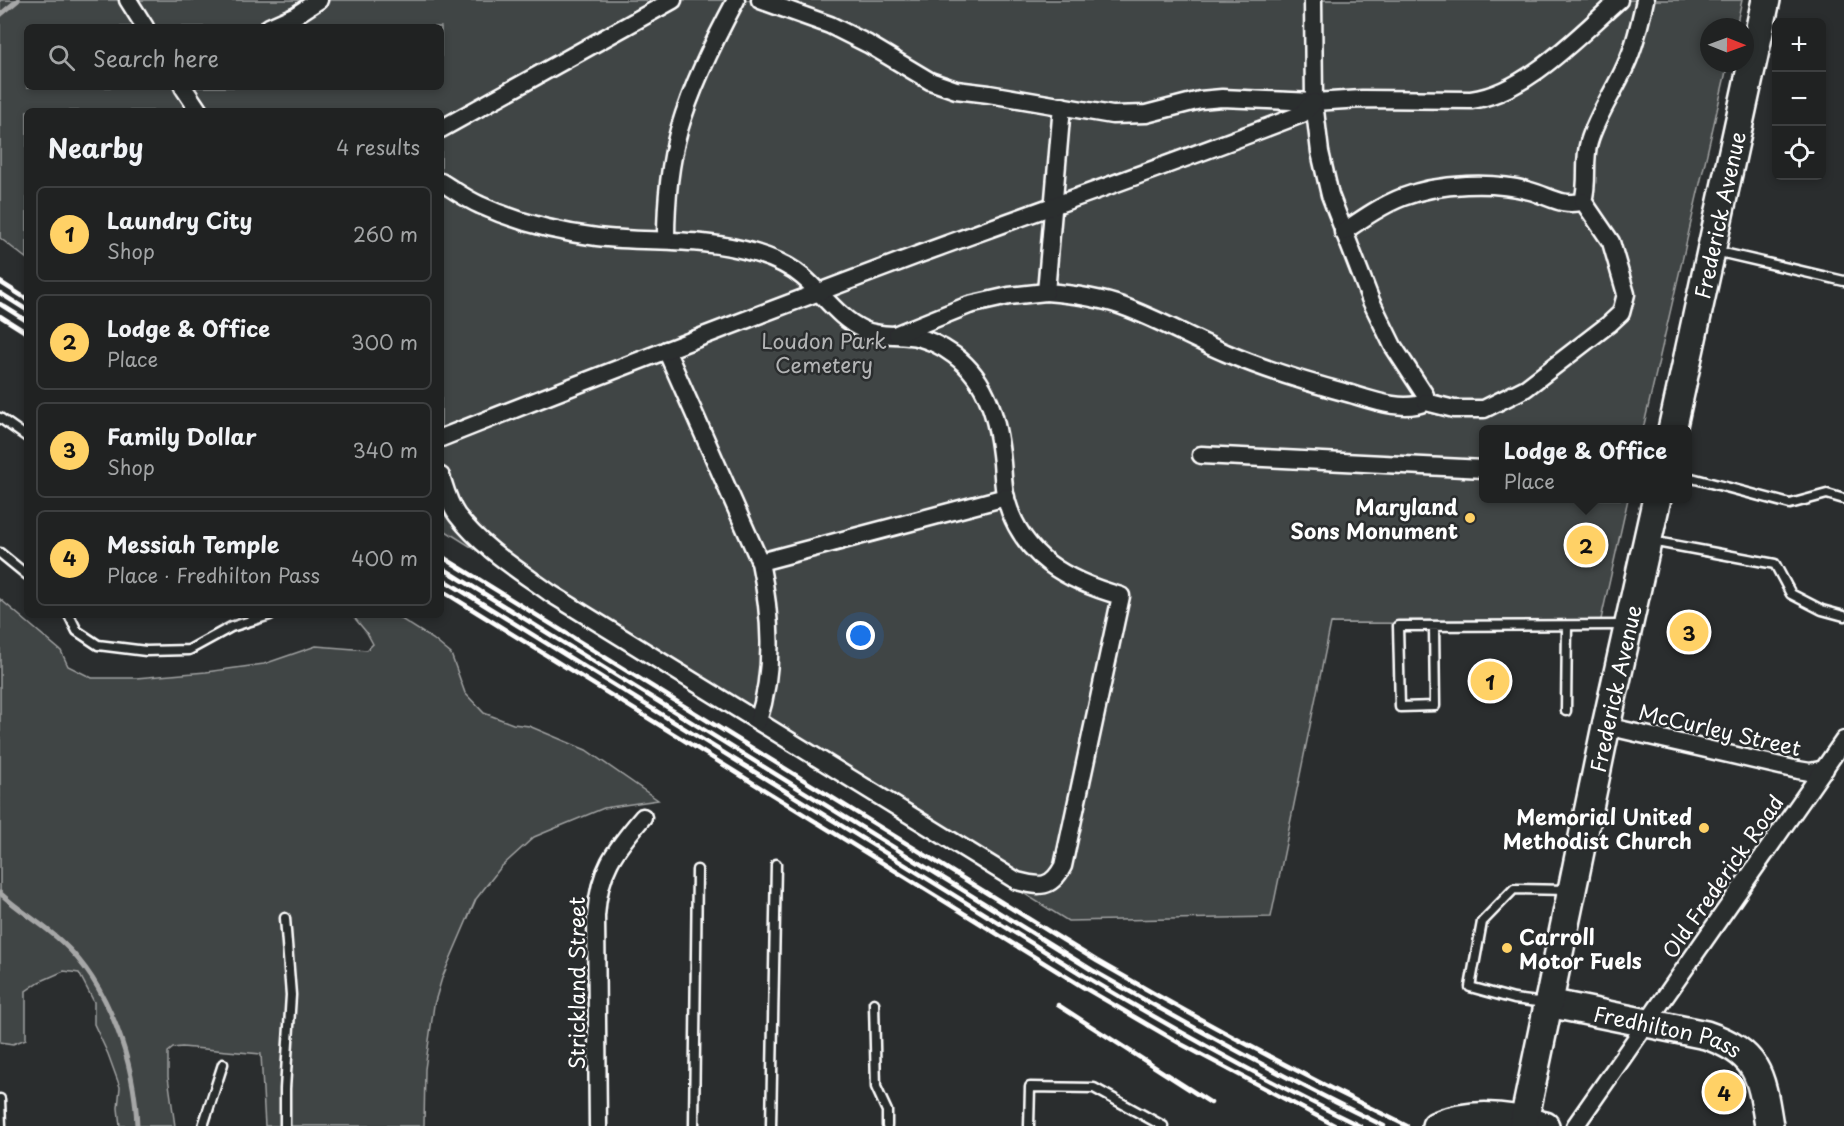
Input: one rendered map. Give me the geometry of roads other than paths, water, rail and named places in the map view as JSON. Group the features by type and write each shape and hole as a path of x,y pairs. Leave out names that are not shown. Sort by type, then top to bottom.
{"main road":[{"name":"Frederick Avenue","path":"1673,425 1766,0"},
{"name":"Frederick Avenue","path":"1531,1124 1548,1003 1656,503"},
{"name":"Fredhilton Pass","path":"1548,1003 1706,1035 1726,1042 1744,1053 1756,1071 1764,1092 1769,1126"},
{"path":"1438,1125 1467,1117 1488,1115 1531,1124"}],"street":[{"path":"128,0 143,24"},
{"path":"276,24 296,15 319,0"},
{"path":"444,127 673,0"},
{"path":"666,239 666,206 679,130 703,68 736,0"},
{"path":"760,0 830,25 868,44 930,81 956,90 1112,115 1146,114 1200,100 1222,98 1314,102 1362,99 1471,100 1484,98 1522,79 1553,57 1619,0"},
{"path":"1313,0 1314,102 1320,152 1330,195 1371,301 1393,346 1425,395 1426,402"},
{"path":"1343,232 1378,209 1403,197 1430,190 1467,185 1531,191 1573,205 1583,201 1587,190 1586,166 1589,143 1599,118 1626,66 1645,0"},
{"path":"185,90 197,108"},
{"path":"444,437 819,292 1180,161 1302,114 1314,102"},
{"path":"1046,292 1062,106"},
{"path":"444,184 477,205 512,219 554,230 598,237 666,239 753,252 785,264 855,326 868,332 911,336 938,345 968,367 989,399 996,418 1006,497 1017,525 1029,545 1044,561 1061,573 1121,596 1063,866 1057,877 1049,884 1041,885 1017,881 550,593 495,552 456,514 444,484"},
{"path":"893,335 969,304 1009,296 1046,292 1096,298 1121,305 1226,353 1315,384 1406,407 1418,406 1426,402 1454,410 1484,409 1526,388 1609,324 1621,312 1626,294 1611,242 1583,201"},
{"path":"666,350 760,562 766,591 769,644 766,697 758,721"},
{"path":"1201,454 1479,469"},
{"path":"760,562 1006,497"},
{"name":"McCurley Street","path":"1606,726 1798,770 1810,771 1833,766"},
{"name":"Old Frederick Road","path":"1575,1126 1833,766 1844,740"},
{"name":"Strickland Street","path":"598,1126 596,916 598,891 603,872 643,817"}],"lane":[{"path":"1711,250 1844,281"},
{"path":"0,418 24,434"},
{"path":"1692,478 1790,504 1827,494 1844,499"},
{"path":"1647,540 1775,564 1791,594 1822,610 1844,616"},
{"path":"0,553 24,573"},
{"path":"70,618 77,631 98,645 146,651 189,650 231,627 260,618"},
{"path":"1434,626 1435,706 1400,707 1398,626 1628,625"},
{"path":"1566,711 1567,626"},
{"path":"771,1126 776,864"},
{"path":"694,1126 697,870"},
{"path":"1548,1003 1514,999 1470,987 1482,922 1514,889 1572,890"},
{"path":"285,918 291,995 285,1126"},
{"path":"874,1003 876,1087 887,1111 887,1126"},
{"path":"203,1126 223,1064"},
{"path":"1029,1126 1030,1087 1094,1088 1163,1126"},
{"path":"0,1099 1,1126"}],"waterway":[{"path":"0,15 18,0"},
{"path":"0,893 62,942 93,980 106,1003 125,1051 131,1077 137,1126"}],"railway":[{"path":"0,282 24,297"},
{"path":"0,293 24,308"},
{"path":"0,304 24,319"},
{"path":"0,316 24,331"},
{"path":"444,558 1097,961 1251,1046 1407,1126"},
{"path":"444,569 1092,970 1236,1051 1384,1126"},
{"path":"444,580 1088,978 1223,1055 1360,1126"},
{"path":"444,592 1083,987 1181,1044 1336,1126"},
{"path":"1058,1005 1211,1103"}],"place":[{"name":"Maryland Sons Monument","path":"1470,518"},
{"name":"Lodge & Office","path":"1586,545"},
{"name":"Family Dollar","path":"1689,632"},
{"name":"Laundry City","path":"1490,681"},
{"name":"Memorial United Methodist Church","path":"1704,828"},
{"name":"Carroll Motor Fuels","path":"1507,948"},
{"name":"Messiah Temple","path":"1724,1092"}],"park label":[{"name":"Loudon Park Cemetery","path":"824,352"}]}
